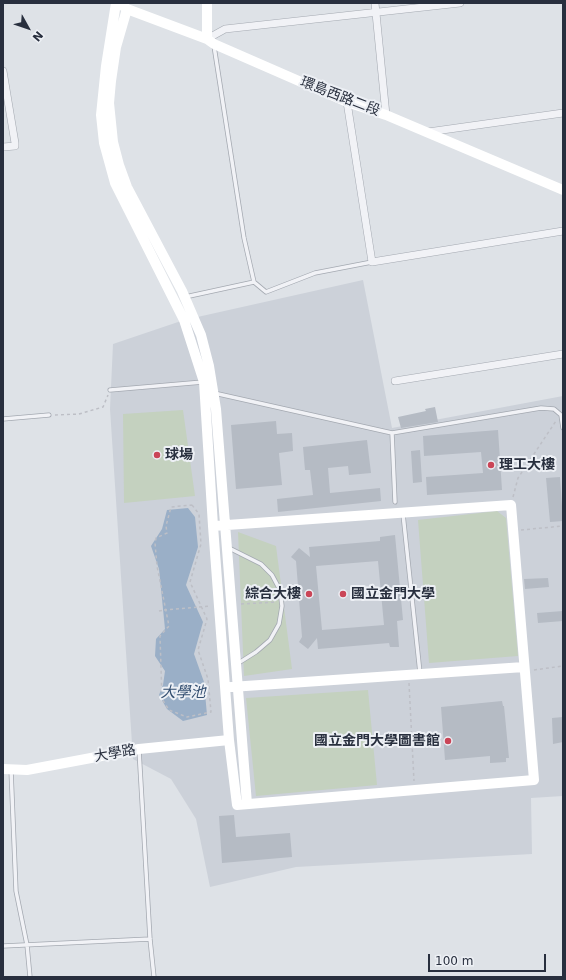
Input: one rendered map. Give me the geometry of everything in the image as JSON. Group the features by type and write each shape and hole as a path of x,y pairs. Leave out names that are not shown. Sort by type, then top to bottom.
{"street":[{"path":"207,3 211,42"},
{"path":"375,3 386,114"},
{"path":"211,42 225,29 460,3"},
{"path":"121,5 109,103 113,142 118,165 127,186 185,297 201,335 214,393 238,687 242,804"},
{"path":"121,5 106,66 101,115 104,143 115,183 184,320 204,382 229,740 242,804"},
{"name":"環島西路二段","path":"121,5 211,42 347,102 386,114 563,190"},
{"path":"3,71 16,144 15,146 3,147"},
{"path":"347,102 372,262 563,230"},
{"path":"428,132 563,113"},
{"path":"395,381 563,354"},
{"path":"213,526 511,505 534,780 242,804"},
{"path":"225,688 524,667"},
{"name":"大學路","path":"7,769 27,770 139,749 229,740"}],"lane":[{"path":"211,42 244,238 254,282 266,292 315,273 372,262"},
{"path":"185,297 254,282"},
{"path":"110,390 204,382"},
{"path":"214,393 392,432 541,408 554,409 561,415 563,428"},
{"path":"3,419 49,415"},
{"path":"392,432 395,502"},
{"path":"403,513 420,674"},
{"path":"227,547 261,564 272,576 280,590 282,606 279,624 270,640 256,652 236,665"},
{"path":"139,749 150,939 154,977"},
{"path":"7,769 16,891 27,945 30,977"},
{"path":"3,946 150,939"}],"path":[{"path":"49,415 79,414 103,407 110,390"},
{"path":"511,505 518,478 561,415"},
{"path":"192,505 199,514 201,544 190,582 202,607 207,619 198,650 208,679 211,712 187,717 169,710 162,699 160,636 169,626 157,566 155,543 156,538 167,532 166,526 171,507 192,505"},
{"path":"513,530 563,526"},
{"path":"241,604 275,602"},
{"path":"159,610 219,606"},
{"path":"524,667 535,670 563,666"},
{"path":"408,675 414,790"}],"shaded area":[{"name":"國立金門大學","path":"363,280 392,428 563,396 563,796 531,798 532,854 296,867 210,887 196,819 171,779 133,759 110,409 113,344 184,320"}],"green space":[{"name":"球場","path":"183,410 195,496 124,503 123,414"},
{"path":"497,511 506,518 518,656 429,663 418,520"},
{"path":"238,532 276,546 292,669 244,676"},
{"path":"368,690 377,785 256,796 246,698"}],"water":[{"name":"大學池","path":"188,508 195,517 198,547 186,585 203,622 194,654 204,682 207,715 183,721 167,709 159,695 163,685 165,671 155,656 156,639 165,629 159,569 151,546 162,529 167,510"}],"building":[{"path":"435,407 438,422 401,428 398,417 426,411 425,409"},
{"path":"276,421 277,434 292,433 293,451 279,453 282,485 236,489 231,425"},
{"name":"理工大樓","path":"498,430 502,490 427,495 426,477 483,473 481,452 424,456 423,436"},
{"path":"367,440 371,473 349,475 348,466 328,468 330,493 380,488 381,501 278,512 277,499 313,495 310,470 305,470 303,447"},
{"path":"420,450 422,482 413,483 411,451"},
{"path":"560,477 563,521 550,522 546,478"},
{"name":"綜合大樓","path":"395,535 403,620 397,621 399,647 390,647 389,643 318,649 317,638 308,649 299,642 302,637 296,561 291,557 299,548 310,557 309,547 380,541 380,537","holes":["378,561 384,625 322,630 316,566"]},
{"path":"548,578 549,587 525,589 524,579"},
{"path":"563,611 563,621 538,623 537,613"},
{"path":"502,701 504,706 509,758 506,758 506,762 490,763 490,756 445,760 441,707"},
{"path":"563,717 563,742 553,744 552,718"},
{"path":"234,815 236,837 290,833 292,857 222,863 219,816"}],"place":[{"name":"球場","path":"157,455"},
{"name":"理工大樓","path":"491,465"},
{"name":"綜合大樓","path":"309,594"},
{"name":"國立金門大學","path":"343,594"},
{"name":"國立金門大學圖書館","path":"448,741"}]}
